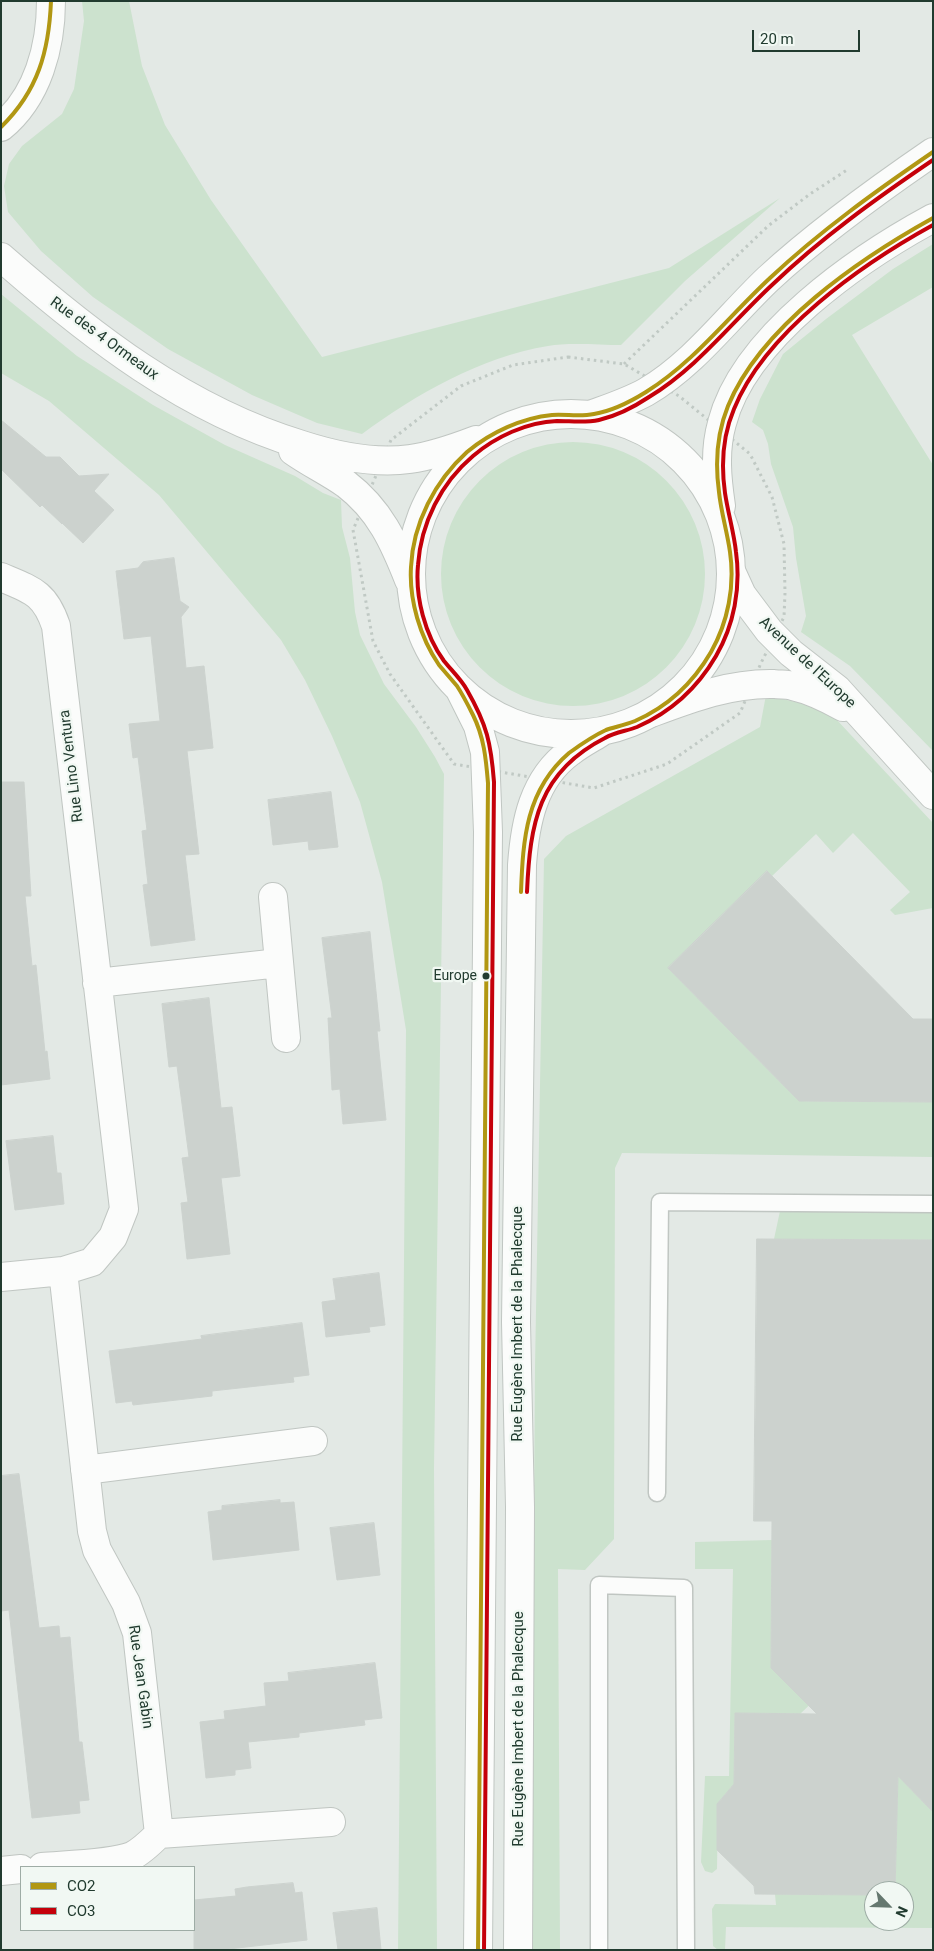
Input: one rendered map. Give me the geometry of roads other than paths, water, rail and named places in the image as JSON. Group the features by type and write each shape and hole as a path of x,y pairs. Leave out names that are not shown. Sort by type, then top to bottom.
{"street":[{"path":"1,127 30,92 39,73 46,50 51,1"},
{"path":"590,415 625,403 658,384 694,355 769,279 826,229 933,152"},
{"path":"722,520 706,487 680,456 664,443 629,424 590,415 564,414 530,419 493,434 460,458 435,490 426,507 414,546 412,586 419,626 436,662 460,690 480,706 503,720 535,731 569,735 603,732 636,721 679,693 701,668 710,653 724,622 731,588 730,554 722,520 717,485 717,453 720,430 732,395 746,372 779,330 854,266 898,236 933,218"},
{"name":"Rue des 4 Ormeaux","path":"1,257 74,319 156,378 215,411 268,435 345,483 365,501 384,524 412,586"},
{"name":"Rue des 4 Ormeaux","path":"268,435 342,456 383,460 410,459 426,456 493,434"},
{"name":"Avenue de l'Europe","path":"731,571 742,595 753,612 774,636 791,653 837,689 854,706 870,728 933,795"},
{"name":"Rue Lino Ventura","path":"1,577 29,589 42,598 50,609 56,626 124,1210 113,1237 92,1262 64,1271 1,1277"},
{"name":"Avenue de l'Europe","path":"651,713 703,693 736,686 791,685 819,694 842,707 870,728"},
{"path":"460,690 478,726 485,752 488,832 478,1950"},
{"name":"Rue Eugène Imbert de la Phalecque","path":"518,1950 520,1506 516,1322 521,890 525,831 531,808 554,766 570,752 603,732"},
{"path":"273,897 286,1038"},
{"path":"97,983 279,963"},
{"name":"Rue Jean Gabin","path":"64,1271 92,1531 97,1550 126,1603 136,1633 159,1834"},
{"path":"85,1470 313,1441"},
{"path":"52,1866 112,1860 131,1856 145,1848 159,1834 331,1822"},
{"path":"1,1871 20,1869"}],"lane":[{"path":"656,1493 660,1202 933,1204"},
{"path":"599,1950 599,1585 684,1588 686,1950"}],"place":[{"name":"Europe","path":"486,976"}]}
